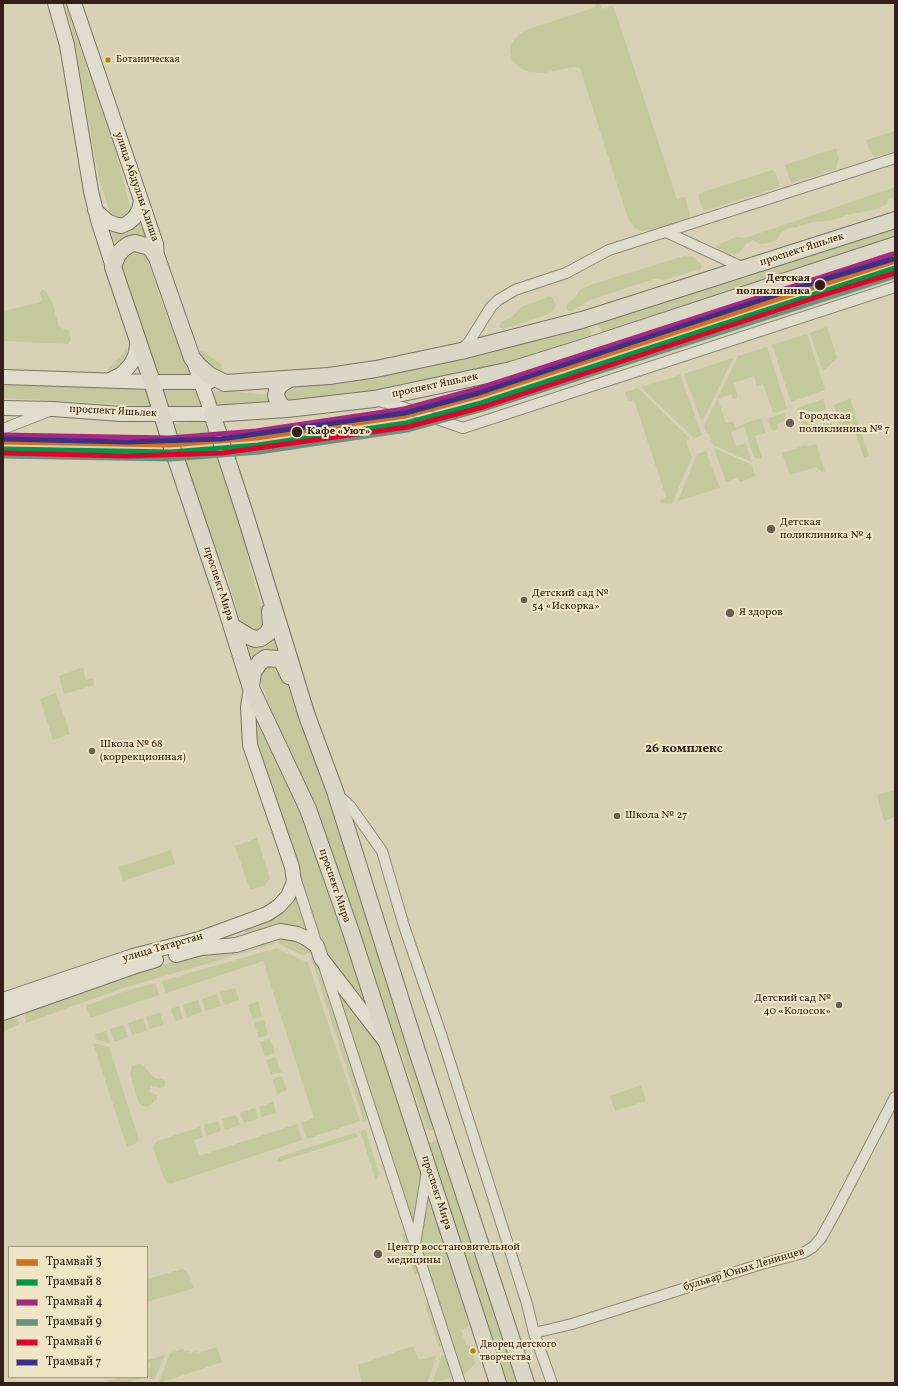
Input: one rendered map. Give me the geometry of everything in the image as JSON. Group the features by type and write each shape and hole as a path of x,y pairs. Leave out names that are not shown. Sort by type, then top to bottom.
{"main road":[{"path":"55,3 67,45 95,210 154,388"},
{"name":"улица Абдуллы Алиша","path":"74,3 156,244 157,258 203,388"},
{"path":"95,210 107,220 121,226 128,224 134,218 139,210 141,202"},
{"name":"проспект Яшьлек","path":"3,377 110,380 154,388 203,388 225,383 328,376 376,369 461,351 582,320 895,220"},
{"path":"113,267 118,254 130,244 135,243 150,247 157,258"},
{"name":"проспект Яшьлек","path":"3,408 121,414 212,414 287,409 374,400 511,370 895,245"},
{"path":"582,320 590,323 596,332 593,340 588,346"},
{"path":"110,380 122,374 131,364 135,356 138,341"},
{"path":"192,358 209,375 225,383"},
{"path":"287,409 280,405 276,396 276,390 280,385 289,379"},
{"name":"проспект Мира","path":"154,388 233,627 251,688 308,809 354,942 498,1383"},
{"path":"203,388 244,511 307,716 335,791 440,1122 526,1383"},
{"path":"233,627 255,639 261,638 268,633 271,626 270,597"},
{"path":"251,688 253,672 260,662 266,658 278,659 283,663 307,716"},
{"name":"улица Татарстан","path":"3,1000 132,956 199,939 267,914 279,906 288,896 294,882 292,867 250,745 248,707 251,688"},
{"path":"232,926 237,929 240,935 236,945"},
{"name":"улица Татарстан","path":"3,1013 139,965 202,948 236,945 280,932 297,934 306,938 319,952"},
{"path":"319,952 388,1045"},
{"path":"415,1130 421,1135 431,1136 438,1130 440,1122"}],"street":[{"path":"461,351 469,342 491,307 498,300 515,290 566,273 609,250 895,158"},
{"path":"666,232 744,268"},
{"path":"374,400 402,407 463,428 895,287"},
{"path":"3,429 53,410"},
{"path":"335,791 350,806 382,851 404,926 446,1049 527,1304 534,1332 552,1383"},
{"path":"292,867 460,1383"},
{"name":"бульвар Юных Ленинцев","path":"534,1332 572,1324 745,1269 804,1253 813,1247 821,1238 895,1097"},
{"path":"415,1247 427,1167"}],"green space":[{"path":"64,3 66,3 77,39 110,130 131,209 131,214 123,220 114,217 110,213 98,175 72,29"},
{"path":"595,3 600,3 602,9 613,5 677,199 683,197 685,198 690,215 689,219 647,231 641,231 635,228 628,219 580,68 574,67 543,73 530,72 520,68 512,60 510,51 511,46 513,41 520,34 526,30 596,7"},
{"path":"895,131 895,151 875,157 870,151 866,140"},
{"path":"836,148 839,158 836,169 791,183 785,165"},
{"path":"772,170 775,171 780,187 703,211 698,196 700,193"},
{"path":"895,187 895,199 893,197 888,199 887,204 876,209 847,215 830,221 812,222 797,228 793,227 782,231 777,240 759,244 753,240 746,244 739,253 728,256 716,250 717,245 736,237 745,238"},
{"path":"140,219 147,240 116,249 110,229"},
{"path":"895,225 895,238 600,336 601,330 596,322"},
{"path":"135,251 144,254 147,258 162,304 190,375 157,374 122,266 122,261 131,252"},
{"path":"684,256 693,257 702,266 700,269 664,280 654,279 590,300 572,311 568,311 566,308 568,303 575,298 580,290 593,284"},
{"path":"42,290 45,290 52,302 59,327 69,331 71,339 68,344 3,341 3,311 38,303 42,300 40,293"},
{"path":"548,297 552,297 556,305 552,312 503,329 499,327 501,322 512,317 521,307"},
{"path":"585,326 590,329 591,332 588,339 511,362 401,386 287,402 283,398 283,390 289,386 431,365 509,347"},
{"path":"827,327 837,358 823,371 810,333"},
{"path":"807,334 825,390 791,402 772,345"},
{"path":"767,347 787,409 773,413 763,384 757,386 754,376 733,383 738,397 733,399 731,394 718,399 726,423 733,421 735,427 761,418 766,433 755,436 762,458 758,459 754,457 744,427 731,432 736,446 745,443 752,462 713,445 704,426 738,356"},
{"path":"127,348 125,363 115,371 107,371 124,353 125,349"},
{"path":"202,351 221,364 222,371 209,368 197,352"},
{"path":"733,358 702,422 684,374"},
{"path":"680,375 702,435 694,438 641,387"},
{"path":"3,385 146,388 151,406 7,398 3,397"},
{"path":"638,388 690,439 686,441 692,456 672,504 661,503 660,500 666,497 634,400 628,401 625,392"},
{"path":"163,390 197,390 202,407 168,409"},
{"path":"210,391 270,395 271,404 216,407"},
{"path":"823,399 826,409 814,413 817,422 804,429 797,408"},
{"path":"850,399 869,456 864,458 852,423 843,426 842,423 840,424 834,405"},
{"path":"785,413 787,420 777,424 778,429 772,431 767,419"},
{"path":"828,414 834,433 828,435 822,416"},
{"path":"205,421 212,440 179,442 173,424"},
{"path":"816,444 825,471 822,472 816,467 790,475 782,453 806,445 807,447"},
{"path":"714,448 752,465 755,476 740,482 738,477 726,482"},
{"path":"215,449 242,527 249,565 266,623 258,633 242,627 226,572 210,538 181,451"},
{"path":"706,451 720,488 678,501 697,454"},
{"path":"275,632 282,656 251,665 242,642 253,646"},
{"path":"270,662 283,672 299,721 310,745 330,802 435,1128 431,1131 427,1129 402,1054 386,1019 259,677 260,668"},
{"path":"83,667 86,680 93,678 94,685 64,694 59,676"},
{"path":"56,693 70,734 53,740 40,699"},
{"path":"255,720 284,771 301,807 370,1013 325,955 257,745"},
{"path":"895,790 895,817 884,821 877,795"},
{"path":"257,838 270,878 265,885 250,890 235,846"},
{"path":"171,850 175,864 123,881 119,867"},
{"path":"296,891 310,935 247,937 243,927"},
{"path":"276,937 298,941 314,952 302,955 279,944"},
{"path":"272,938 274,944 123,988 26,1023 25,1015 28,1010 139,971"},
{"path":"277,948 308,963 360,1121 307,1139 301,1123 314,1118 263,961 166,993 162,981"},
{"path":"316,955 368,1116 364,1122 311,957"},
{"path":"333,980 377,1037 422,1174 414,1220 411,1218"},
{"path":"156,983 159,995 90,1018 86,1006 125,991"},
{"path":"235,988 239,1000 225,1005 220,992"},
{"path":"217,994 221,1006 206,1011 202,999"},
{"path":"198,1000 202,1012 187,1017 183,1005"},
{"path":"258,1001 262,1016 253,1019 248,1005"},
{"path":"179,1006 183,1019 175,1021 171,1009"},
{"path":"160,1013 164,1025 150,1029 146,1017"},
{"path":"13,1016 19,1024 3,1032 3,1019"},
{"path":"143,1018 147,1031 132,1035 128,1023"},
{"path":"264,1020 268,1035 259,1038 254,1023"},
{"path":"124,1025 128,1037 114,1042 110,1029"},
{"path":"106,1031 110,1043 97,1040 95,1034"},
{"path":"270,1039 275,1053 265,1056 260,1042"},
{"path":"93,1043 109,1047 139,1140 135,1144 127,1147"},
{"path":"276,1057 281,1072 271,1075 266,1060"},
{"path":"142,1064 154,1078 165,1081 164,1087 160,1088 151,1086 149,1092 157,1095 157,1099 148,1107 139,1103 130,1075 132,1066"},
{"path":"282,1076 287,1090 277,1094 273,1079"},
{"path":"641,1085 646,1101 615,1111 610,1096"},
{"path":"273,1102 276,1113 262,1117 259,1107"},
{"path":"255,1108 258,1119 244,1123 240,1113"},
{"path":"236,1115 240,1125 225,1130 222,1119"},
{"path":"218,1121 221,1131 207,1136 204,1125"},
{"path":"297,1124 302,1140 172,1183 169,1183 164,1179 153,1147 157,1141 200,1127 203,1137 194,1140 199,1156"},
{"path":"365,1129 379,1173 376,1180 361,1134"},
{"path":"354,1133 358,1137 277,1162 279,1157"},
{"path":"439,1139 518,1383 504,1383 426,1142 433,1142"},
{"path":"428,1192 466,1310 468,1327 461,1330 466,1345 469,1345 475,1364 465,1374 461,1375 419,1246"},
{"path":"401,1233 407,1235 419,1272 415,1275"},
{"path":"182,1269 188,1273 194,1288 148,1302 148,1279"},
{"path":"429,1303 442,1342 441,1346 439,1347 425,1304"},
{"path":"413,1346 419,1360 436,1357 427,1383 362,1383 358,1365"},
{"path":"217,1347 222,1362 160,1383 159,1382 170,1353 183,1349 184,1352 188,1351 189,1353 196,1351 197,1353"},
{"path":"165,1355 154,1380 148,1378 148,1368 151,1367 148,1360"},
{"path":"442,1355 446,1356 453,1377 432,1383"},
{"path":"117,1378 143,1378 127,1383 102,1383"}],"tram line":[{"name":"4","path":"3,435 170,438 256,431 404,409 477,389 893,254"},
{"name":"7","path":"3,439 127,442 221,439 405,413 479,393 819,281 893,259"},
{"name":"3","path":"3,442 170,445 257,438 405,416 479,396 895,261"},
{"name":"8","path":"3,449 171,452 258,445 406,423 481,403 895,268"},
{"name":"6","path":"3,453 127,456 222,453 407,427 483,407 823,295 895,273"},
{"name":"9","path":"3,456 171,459 259,452 407,430 483,409 895,276"}],"place":[{"name":"Ботаническая","path":"108,60"},
{"name":"Детская поликлиника","path":"820,285"},
{"name":"Городская поликлиника № 7","path":"790,423"},
{"name":"Кафе «Уют»","path":"297,432"},
{"name":"Детская поликлиника № 4","path":"771,529"},
{"name":"Детский сад № 54 «Искорка»","path":"524,600"},
{"name":"Я здоров","path":"730,613"},
{"name":"Школа № 68 (коррекционная)","path":"92,751"},
{"name":"Школа № 27","path":"617,816"},
{"name":"Детский сад № 40 «Колосок»","path":"839,1005"},
{"name":"Центр восстановительной медицины","path":"378,1254"},
{"name":"Дворец детского творчества","path":"473,1351"}],"district":[{"name":"26 комплекс","path":"684,750"}]}
